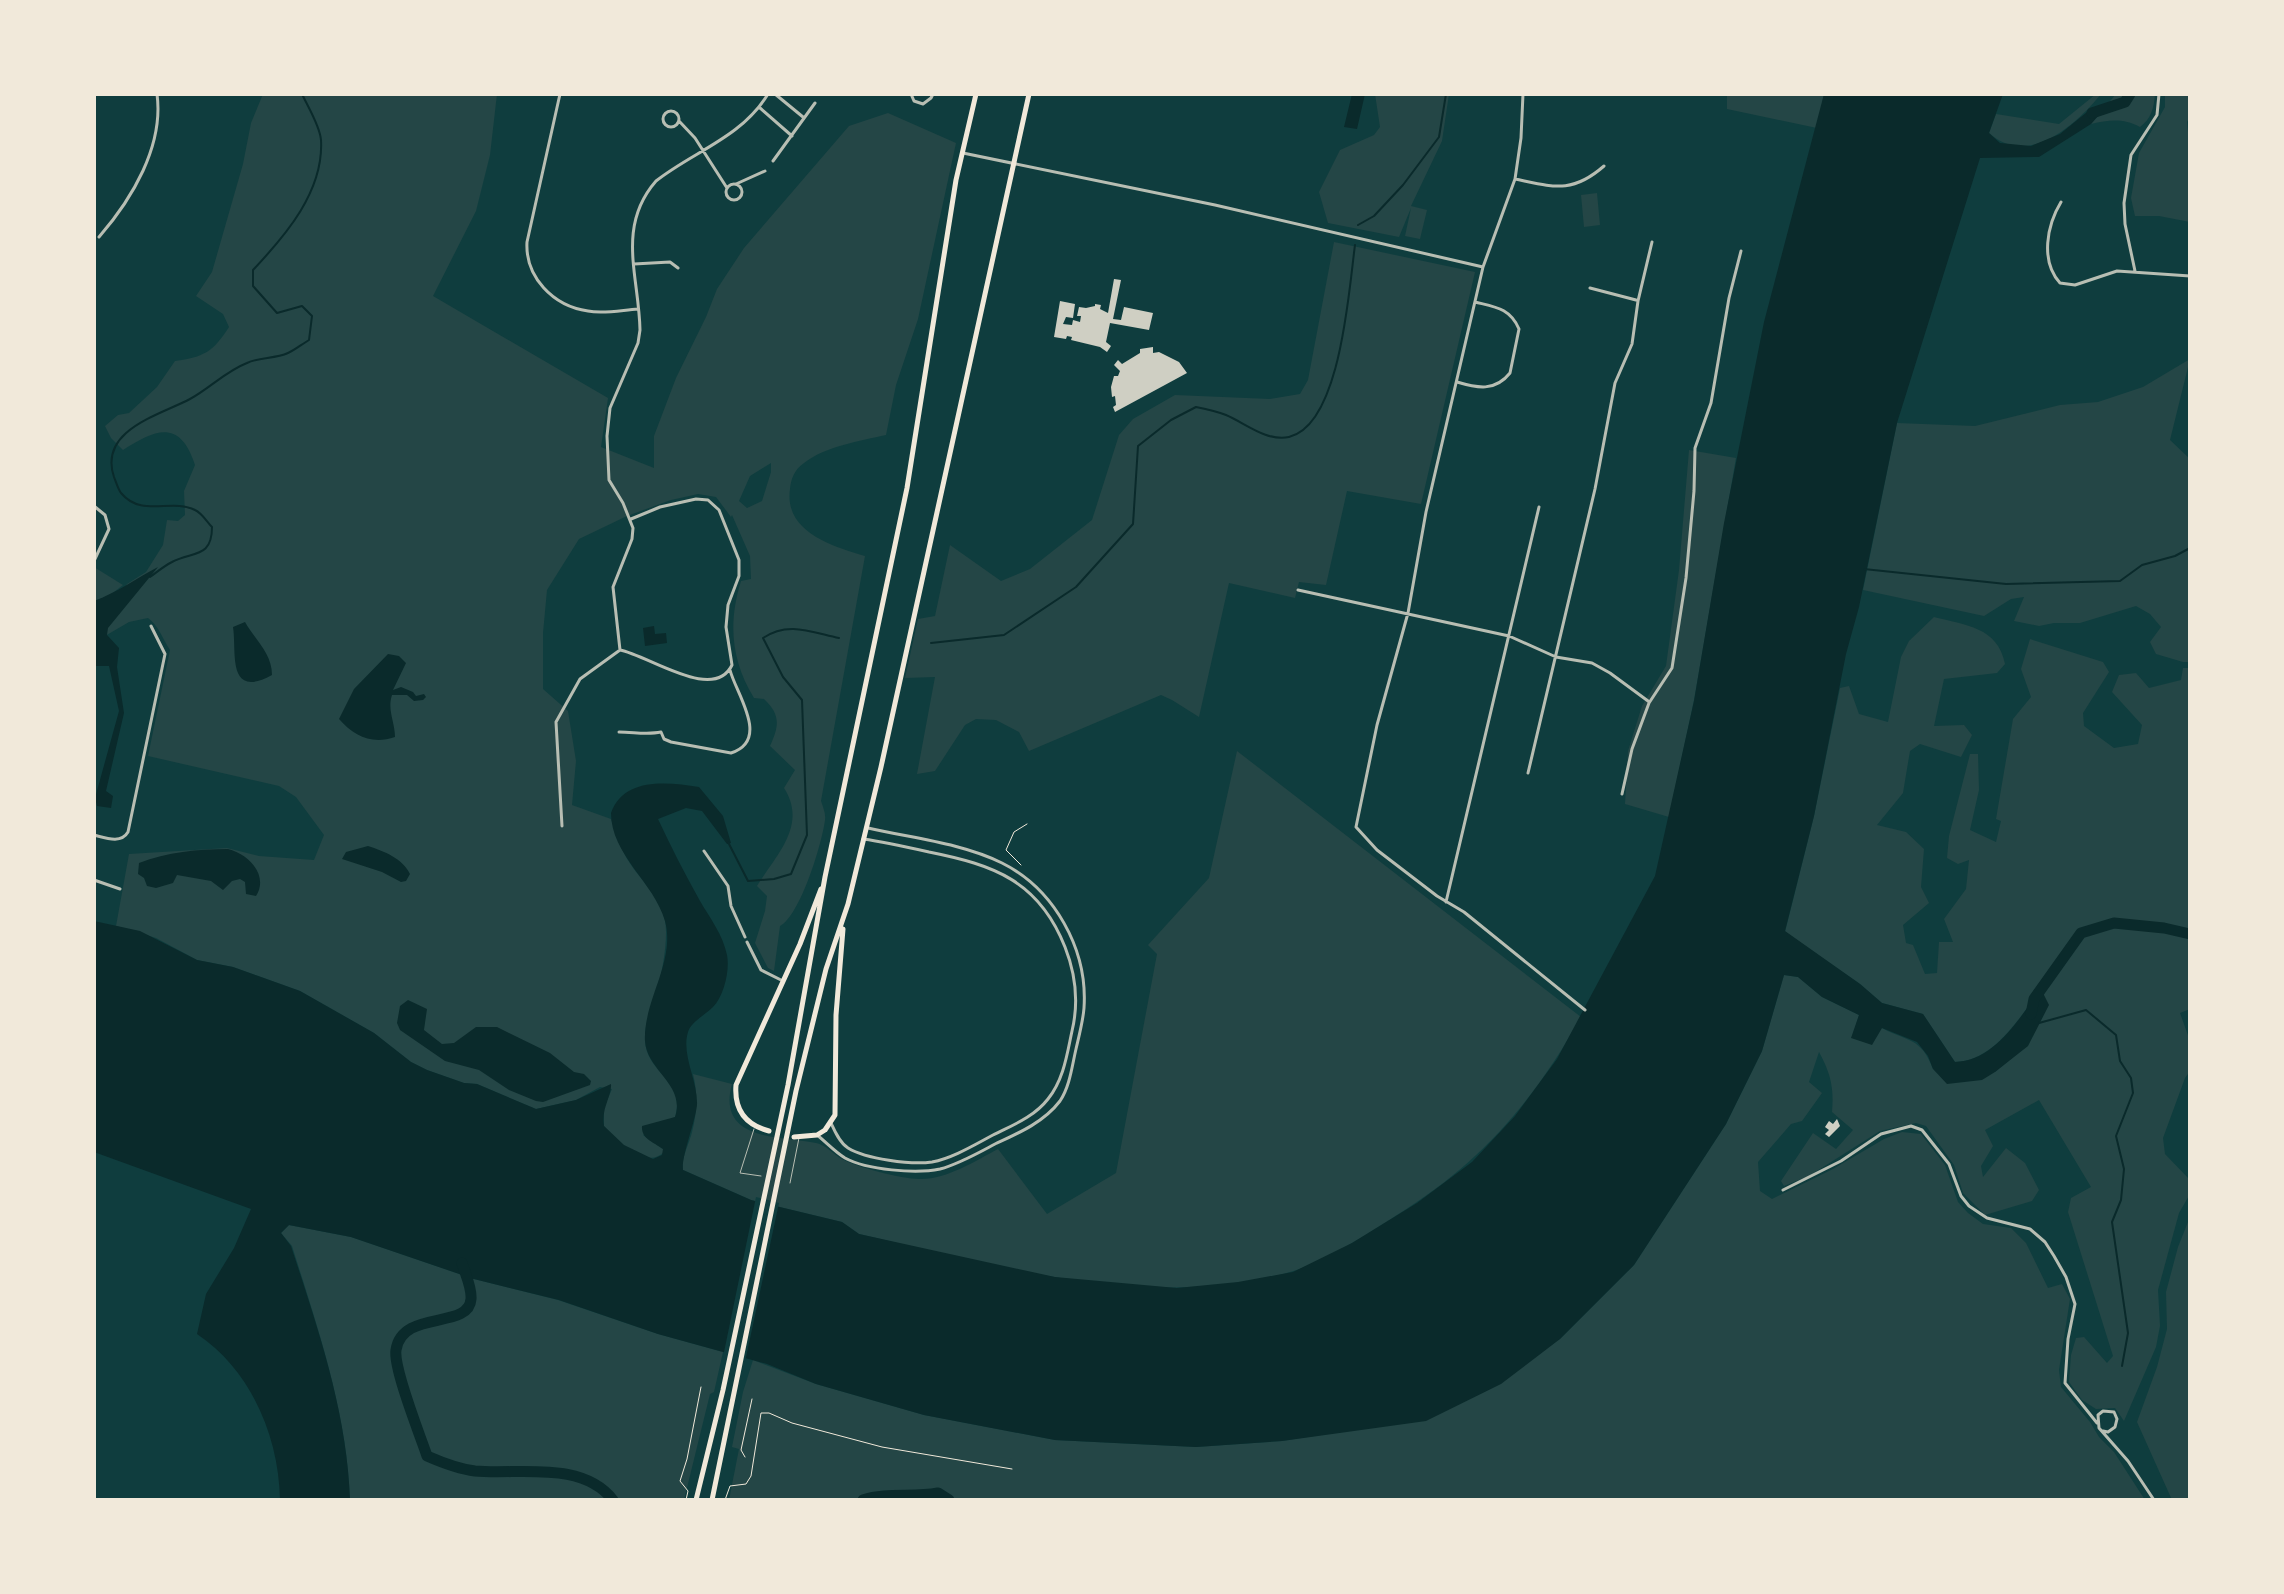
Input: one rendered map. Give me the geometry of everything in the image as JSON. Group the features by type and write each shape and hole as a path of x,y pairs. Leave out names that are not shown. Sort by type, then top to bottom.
{"highway":[{"path":"696,1500 723,1390 787,1089 825,877 907,488 934,307 976,94"},
{"path":"796,1138 817,1135 831,1123 837,1106 838,960 845,916 1029,94"},
{"path":"769,1131 748,1122 736,1104 736,1085 800,944 825,877"},
{"path":"712,1500 796,1091 826,969 845,916"}],"street":[{"path":"99,237 146,165 158,125 157,94"},
{"path":"560,94 527,242 527,257 532,272 551,295 577,309 595,312 640,309"},
{"path":"620,650 613,587 632,539 631,519 609,480 607,436 610,408 638,343 640,309 631,236 635,216 647,191 666,173 735,131 768,94"},
{"path":"775,94 803,117"},
{"path":"911,94 914,101 923,104 933,94"},
{"path":"1523,94 1515,179 1483,267 1426,512 1408,613 1377,725 1356,827 1377,850 1464,912 1585,1010"},
{"path":"2135,271 2124,203 2131,155 2157,115 2159,94"},
{"path":"773,161 815,103"},
{"path":"759,107 792,136"},
{"path":"679,121 704,152 727,188 728,197 737,200 742,191 735,185"},
{"path":"962,153 1483,267"},
{"path":"1515,179 1570,187 1588,180 1604,166"},
{"path":"727,188 765,171"},
{"path":"2061,202 2052,217 2048,244 2050,265 2060,283 2075,285 2117,271 2190,276"},
{"path":"1528,773 1595,489 1615,383 1632,344 1652,242"},
{"path":"1622,794 1632,749 1649,703 1672,668 1687,563 1695,448 1711,403 1729,298 1741,251"},
{"path":"634,264 670,262 678,268"},
{"path":"1590,288 1638,301"},
{"path":"1456,381 1480,389 1495,385 1510,373 1519,329 1506,310 1475,302"},
{"path":"619,732 639,731 652,735 661,732 664,739 671,742 731,753 744,744 751,729 748,714 733,685 726,627 728,605 739,576 739,560 719,510 708,500 696,499 660,507 631,519"},
{"path":"94,506 105,515 109,529 94,561"},
{"path":"1446,902 1539,507"},
{"path":"1298,590 1509,636 1556,657 1592,663 1649,703"},
{"path":"94,835 120,840 128,832 165,654 151,626"},
{"path":"620,650 688,677 717,680 730,670"},
{"path":"562,826 556,722 580,679 620,650"},
{"path":"817,1135 855,1162 914,1172 951,1166 1023,1131 1043,1118 1062,1097 1067,1089 1084,1011 1083,978 1076,951 1060,916 1043,893 1002,863 972,851 866,827"},
{"path":"831,1123 841,1141 850,1149 916,1163 944,1158 1018,1123 1037,1112 1057,1087 1077,1001 1067,952 1053,921 1024,887 1000,872 969,860 863,839"},
{"path":"704,851 728,886 731,906 761,970 783,981"},
{"path":"969,860 972,851"},
{"path":"94,880 120,889"},
{"path":"1053,921 1060,916"},
{"path":"1072,1032 1079,1034"},
{"path":"1018,1123 1023,1131"},
{"path":"1783,1190 1841,1161 1881,1134 1911,1126 1922,1130 1949,1164 1961,1196 1969,1206 1987,1218 2015,1223 2035,1231 2054,1256 2069,1284 2075,1304 2068,1339 2065,1383 2128,1461 2154,1500"},
{"path":"2097,1423 2100,1413 2110,1411 2117,1419 2115,1427 2108,1432 2103,1431"}],"lane":[{"path":"755,1127 740,1173 761,1176"},
{"path":"790,1183 796,1138"}],"path":[{"path":"1017,872 1022,863 1006,850 1014,832 1027,824"},
{"path":"686,1500 688,1491 680,1481 701,1387"},
{"path":"745,1457 741,1450 752,1399"},
{"path":"725,1500 730,1486 746,1484 751,1476 761,1413 882,1447 1012,1469"}],"shaded area":[{"path":"263,94 497,94 490,155 476,211 433,296 608,398 601,447 654,468 654,436 676,378 717,289 744,248 849,126 888,113 956,143 918,319 896,385 886,435 822,452 801,466 791,482 790,504 802,526 825,542 865,556 821,801 825,815 823,831 802,894 788,920 780,926 774,971 768,968 755,943 767,896 757,886 787,839 791,827 791,802 784,788 795,770 770,746 777,727 776,716 764,699 754,698 736,655 734,612 741,581 751,579 750,556 732,515 716,497 698,494 627,516 579,539 547,590 543,689 568,711 576,761 572,805 611,819 624,853 657,899 665,921 664,961 647,1021 645,1041 652,1062 671,1085 677,1104 675,1117 643,1135 663,1149 663,1153 656,1157 648,1158 631,1151 604,1126 604,1107 612,1089 600,1087 576,1100 536,1109 477,1084 464,1083 411,1062 374,1033 300,991 233,967 197,960 156,938 116,926 129,854 227,848 259,856 314,860 324,835 296,797 279,786 148,756 170,650 158,628 148,618 129,622 105,636 99,627 127,584 146,572 163,545 167,520 178,521 185,515 184,491 195,465 182,440 174,435 156,433 123,450 105,426 118,415 129,413 157,387 175,361 207,352 229,327 223,314 196,296 212,272 243,164 251,123","holes":["771,463 762,501 747,508 739,501 750,476"]},
{"path":"1352,94 1365,94 1357,129 1344,127"},
{"path":"1375,94 1449,94 1442,141 1411,206 1427,210 1420,239 1405,236 1411,208 1399,237 1328,223 1319,192 1340,150 1374,135 1380,127"},
{"path":"1727,94 1824,94 1817,128 1727,109"},
{"path":"1824,94 2003,94 1989,133 2000,143 2031,146 2060,134 2087,112 2107,106 2091,124 2039,157 1980,158 1897,423 1814,816 1785,931 1882,1003 1923,1014 1955,1062 1969,1060 1994,1046 2041,989 2049,1005 2028,1046 1982,1080 1947,1084 1933,1069 1917,1042 1882,1028 1872,1045 1851,1038 1859,1015 1822,997 1798,977 1784,975 1762,1051 1726,1124 1634,1265 1560,1339 1501,1384 1426,1421 1282,1441 1196,1447 1055,1440 924,1415 816,1384 767,1364 658,1334 559,1300 474,1279 351,1237 289,1225 281,1233 291,1246 330,1371 348,1467 350,1500 280,1500 274,1453 258,1407 233,1366 197,1334 206,1294 234,1248 251,1209 94,1152 94,921 140,931 197,960 233,967 300,991 374,1033 411,1062 427,1070 464,1083 477,1084 536,1109 576,1100 611,1084 604,1126 624,1145 653,1159 662,1155 663,1149 646,1137 642,1126 675,1117 677,1106 671,1087 647,1052 645,1041 667,936 660,907 618,842 611,813 617,801 636,788 661,784 699,787 723,816 731,843 727,844 702,811 686,808 658,819 719,934 728,961 720,996 713,1007 690,1028 686,1041 697,1105 683,1170 751,1200 842,1222 859,1234 1055,1277 1177,1288 1293,1272 1352,1243 1417,1203 1472,1162 1515,1116 1557,1059 1655,876 1694,701 1724,523 1764,322"},
{"path":"2096,94 2101,94 2065,129 2035,144 2019,146 2004,143 1989,133 1996,114 2059,124"},
{"path":"2116,94 2155,94 2151,113 2140,127 2116,121 2091,124"},
{"path":"2165,94 2190,94 2187,122 2190,222 2159,216 2135,216 2131,198 2139,153 2165,107"},
{"path":"1597,193 1600,225 1584,227 1581,195"},
{"path":"1334,242 1475,272 1421,504 1347,491 1326,585 1299,582 1295,598 1229,583 1199,717 1161,695 1029,751 1019,732 996,720 976,719 965,725 935,771 917,774 935,677 905,678 918,619 935,616 950,545 1001,581 1030,569 1092,520 1119,435 1133,419 1175,395 1270,399 1300,394 1308,380"},
{"path":"2190,359 2170,440 2190,459 2190,662 2156,654 2150,642 2161,627 2150,614 2136,606 2080,623 2039,626 2014,621 2024,597 2011,599 1984,616 1863,590 1897,423 1975,426 2060,405 2098,402 2143,387"},
{"path":"1689,450 1736,458 1694,700 1669,817 1625,804 1628,751 1642,706 1666,666 1679,570"},
{"path":"94,567 123,585 109,596 94,601"},
{"path":"158,567 108,628 107,635 119,648 117,667 124,713 106,791 113,796 111,808 97,806 95,798 119,711 109,666 94,666 94,601"},
{"path":"1934,617 1988,635 2001,652 2005,664 1997,673 1944,679 1934,726 1964,725 1972,735 1961,757 1920,744 1910,751 1903,793 1877,825 1906,832 1924,849 1921,887 1929,903 1903,925 1906,943 1913,945 1925,974 1937,973 1939,942 1953,942 1944,919 1966,889 1969,860 1958,864 1947,858 1949,836 1970,754 1978,754 1979,790 1970,830 1996,842 2001,821 1996,819 2013,719 2031,697 2021,669 2030,639 2103,662 2109,672 2083,713 2084,726 2114,748 2138,744 2142,725 2112,692 2119,675 2136,673 2149,688 2181,680 2183,668 2190,668 2190,1009 2180,1013 2190,1041 2190,1071 2163,1138 2165,1154 2190,1180 2190,1194 2179,1213 2158,1290 2160,1326 2156,1347 2124,1421 2115,1408 2096,1409 2082,1400 2069,1382 2076,1338 2084,1337 2107,1363 2113,1356 2068,1212 2071,1198 2091,1187 2039,1100 1985,1130 1993,1146 1981,1166 1983,1177 2006,1148 2025,1163 2039,1190 2032,1201 1985,1215 1963,1193 1954,1165 1926,1126 1916,1123 1880,1131 1809,1176 1784,1186 1781,1181 1813,1133 1836,1149 1853,1130 1832,1112 1831,1081 1819,1052 1809,1082 1822,1093 1802,1121 1791,1124 1758,1162 1760,1191 1772,1199 1884,1139 1902,1132 1921,1134 1945,1165 1958,1202 1968,1213 1983,1224 2011,1228 2026,1243 2048,1288 2062,1284 2070,1299 2059,1370 2061,1387 2114,1452 2145,1500 729,1500 739,1449 732,1447 753,1360 816,1384 924,1415 1055,1440 1196,1447 1282,1441 1346,1431 1560,1339 1634,1265 1726,1124 1762,1051 1784,975 1798,977 1822,997 1859,1015 1852,1038 1882,1028 1918,1046 1933,1069 1995,1072 2014,1056 2041,990 1994,1046 1969,1060 1955,1062 1923,1014 1882,1003 1785,932 1814,816 1840,688 1849,686 1859,714 1888,722 1901,657 1909,641"},
{"path":"245,622 266,653 271,667 272,675 257,681 240,677 237,669 233,627"},
{"path":"654,626 655,634 666,633 667,643 645,646 643,628"},
{"path":"388,654 399,656 406,663 393,690 401,687 416,696 424,694 426,697 414,701 407,695 392,695 390,706 395,737 371,739 357,734 339,719 354,689"},
{"path":"1237,751 1581,1017 1524,1103 1479,1152 1427,1195 1345,1247 1290,1272 1236,1283 1182,1287 1128,1286 1019,1271 859,1234 842,1222 751,1200 683,1170 696,1111 693,1074 732,1084 730,1103 734,1117 755,1133 820,1144 849,1162 879,1172 911,1178 940,1176 998,1149 1047,1214 1116,1173 1157,954 1148,945 1209,878"},
{"path":"368,846 403,864 410,874 406,881 401,882 382,872 342,859 346,852"},
{"path":"228,849 243,856 255,867 260,881 256,896 246,894 245,882 240,879 232,881 223,890 211,881 177,875 173,883 156,888 147,886 138,874 139,863 160,856"},
{"path":"408,1000 427,1009 424,1030 442,1044 454,1043 476,1027 497,1027 550,1053 574,1072 584,1074 591,1081 590,1085 543,1102 536,1101 509,1090 479,1070 445,1061 400,1030 397,1023 400,1006"},
{"path":"2190,1217 2190,1500 2172,1500 2137,1422 2167,1329 2166,1292"},
{"path":"289,1225 351,1237 474,1279 558,1300 723,1352 684,1500 350,1500 348,1467 330,1371 292,1246 281,1233"}],"pier":[{"path":"756,1197 779,1203 745,1362 723,1357"}],"building":[{"path":"1114,279 1121,280 1113,319 1121,320 1124,307 1153,313 1149,330 1110,323 1106,342 1111,346 1107,352 1100,347 1071,340 1072,337 1054,337 1060,301 1075,304 1073,318 1066,317 1063,324 1072,325 1073,320 1080,322 1081,316 1077,316 1079,307 1101,305 1100,309 1108,313"},
{"path":"1153,347 1153,353 1159,352 1179,362 1187,373 1115,412 1115,396 1112,397 1111,387 1114,376 1118,376 1120,371 1114,365 1118,360 1122,364 1140,353 1140,349"},
{"path":"1837,1119 1840,1126 1829,1137 1825,1134 1829,1130 1825,1127 1829,1121 1833,1124"}],"waterway":[{"path":"150,577 172,562 205,549 212,527 198,511 186,507 138,505 129,500 120,491 114,477 111,461 115,447 135,426 190,399 239,366 283,355 309,340 312,316 302,306 277,313 253,286 253,270 290,227 310,194 316,177 321,140 302,94"},
{"path":"1358,225 1374,216 1403,185 1439,137 1446,94"},
{"path":"2092,113 2125,102 2130,94"},
{"path":"931,643 1004,635 1076,587 1133,524 1138,446 1171,420 1196,407 1226,415 1273,437 1289,437 1307,427 1320,408 1339,353 1355,245"},
{"path":"1864,569 2006,584 2120,581 2142,565 2175,556 2190,548"},
{"path":"728,842 748,881 791,874 807,835 802,700 783,677 763,638 791,629 839,638"},
{"path":"2031,1014 2034,999 2081,933 2114,923 2190,934"},
{"path":"2039,1023 2086,1010 2116,1035 2120,1061 2131,1078 2133,1093 2116,1136 2124,1169 2121,1200 2112,1222 2128,1333 2122,1366"},
{"path":"462,1263 471,1294 467,1308 459,1314 410,1329 401,1337 396,1350 403,1386 427,1456 475,1471 567,1474 600,1487 613,1500"},
{"path":"863,1500 938,1493 949,1500"}]}
